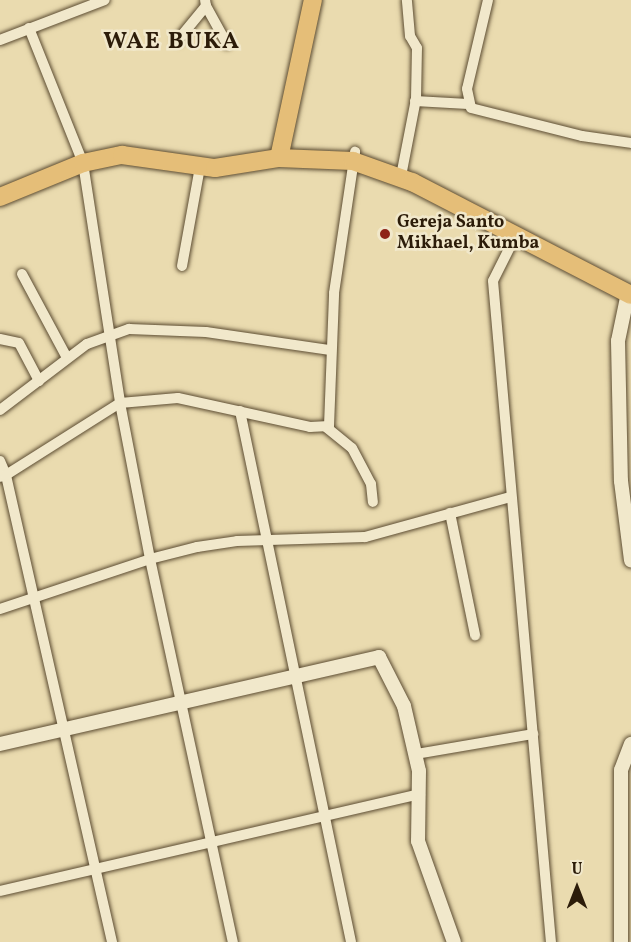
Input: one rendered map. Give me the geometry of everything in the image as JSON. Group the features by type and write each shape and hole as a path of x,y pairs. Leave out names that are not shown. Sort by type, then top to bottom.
{"highway":[{"path":"280,153 313,0"},
{"path":"0,184 121,145 196,165 280,153 354,156 407,177 630,294"},
{"path":"0,196 81,158"}],"street":[{"path":"0,40 105,0"},
{"path":"407,0 410,36 417,48 415,101 407,177"},
{"path":"468,104 467,89 488,0"},
{"path":"178,40 206,3 226,44"},
{"path":"29,28 81,158 120,404 150,559 233,942"},
{"path":"415,101 468,104 504,117 631,144"},
{"path":"326,427 332,416 329,350 354,156"},
{"path":"182,266 196,165"},
{"path":"516,235 493,281 510,497 551,942"},
{"path":"22,274 67,358"},
{"path":"630,294 618,341 621,480 631,561"},
{"path":"0,410 67,358 110,333 157,328 329,350"},
{"path":"0,339 19,343 39,381"},
{"path":"3,476 120,404 178,398 300,426 326,427 352,448 372,484 373,501"},
{"path":"240,411 351,942"},
{"path":"0,461 112,942"},
{"path":"0,609 150,559 237,541 266,542 365,537 510,497"},
{"path":"450,513 475,634"},
{"path":"0,744 379,657 400,694 416,754 420,794 418,842 454,942"},
{"path":"416,754 533,734"},
{"path":"621,942 621,770 631,744"},
{"path":"0,891 420,794"}],"place":[{"name":"Gereja Santo Mikhael, Kumba","path":"385,234"}],"district":[{"name":"WAE BUKA","path":"172,43"}]}
